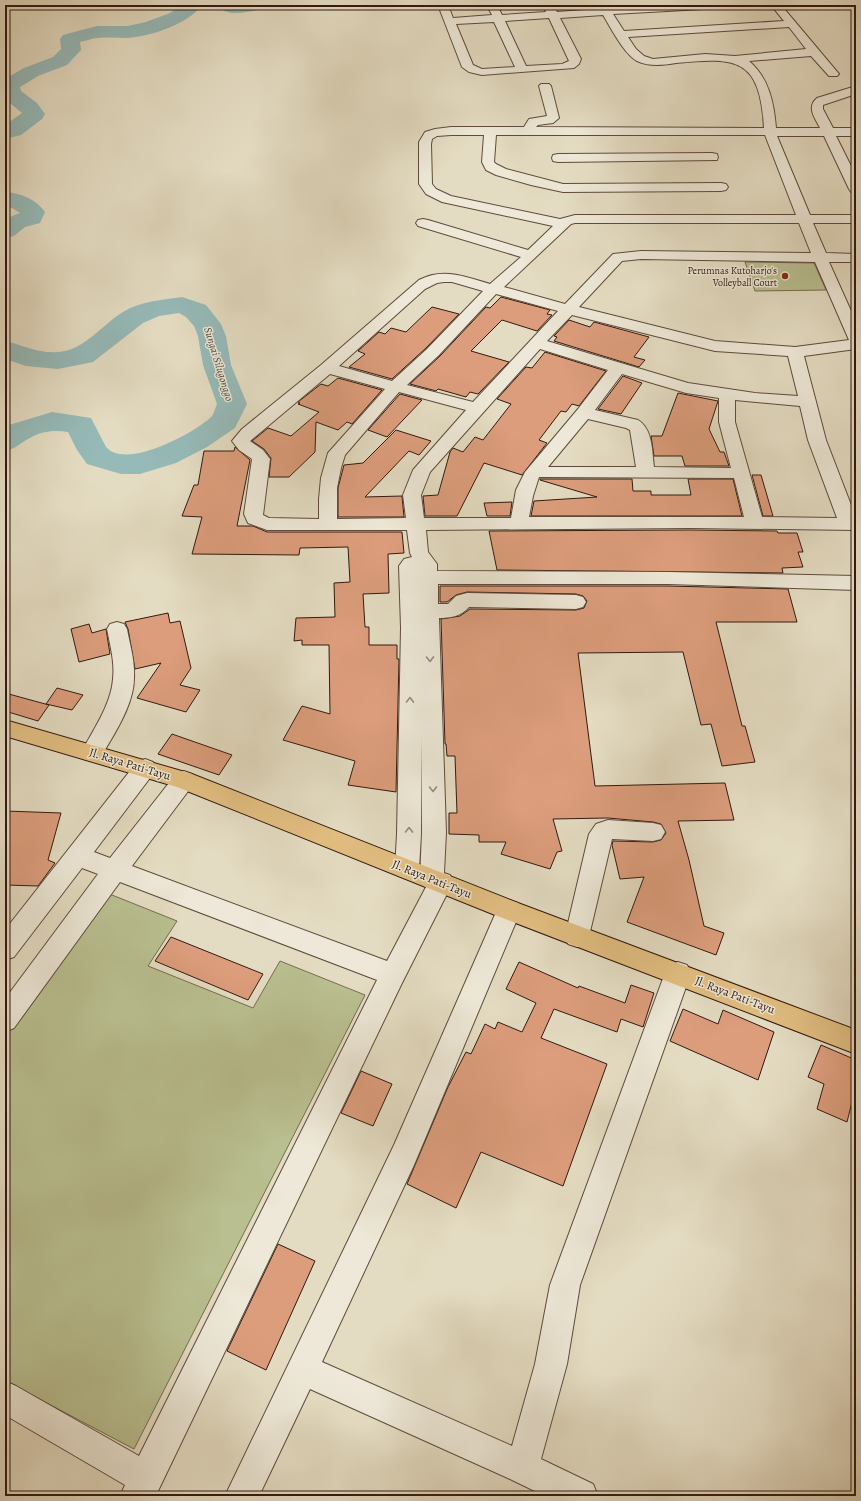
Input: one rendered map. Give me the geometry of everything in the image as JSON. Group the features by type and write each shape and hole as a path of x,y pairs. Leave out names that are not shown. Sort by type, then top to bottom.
{"main road":[{"name":"Jl. Raya Pati-Tayu","path":"5,728 184,780 509,910 678,973 856,1042"}],"street":[{"path":"443,5 468,67 482,72 562,67 570,66 575,62 575,59 551,10"},
{"path":"492,5 500,18 522,70"},
{"path":"449,21 500,18 551,10 721,5"},
{"path":"776,5 833,74"},
{"path":"604,8 620,34 636,55 652,62 704,58 736,59 814,52"},
{"path":"620,34 793,24"},
{"path":"736,59 751,68 763,89 769,112 770,133 806,219 820,257 856,339"},
{"path":"529,131 534,122 549,120 552,118 545,86"},
{"path":"856,90 844,92 820,101 817,104 816,109 856,189"},
{"path":"490,131 488,162 491,167 531,182 563,188 722,187"},
{"path":"564,224 447,198 430,192 426,187 424,179 426,159 425,143 428,136 442,132 490,131 770,133 856,132"},
{"path":"553,131 563,188"},
{"path":"704,132 722,187 731,208"},
{"path":"558,158 712,157"},
{"path":"329,525 326,515 333,461 337,453 395,387 433,352 493,289 566,221 575,219 731,208 806,219 856,219"},
{"path":"423,223 531,255"},
{"path":"5,1397 142,1488 393,975 437,880 423,622 419,578 409,566 419,553 412,494 422,470 476,408 618,257 626,255 856,258"},
{"path":"795,352 806,401 817,440 852,524 755,522 329,525 267,524 255,519 254,514 261,459 258,454 245,446 241,441 248,433 327,368 427,281 443,277 453,278 570,308 642,329 715,346 795,352 828,349 856,344"},
{"path":"537,343 686,388 727,395 806,401"},
{"path":"327,368 476,408"},
{"path":"519,523 523,493 527,481 584,413 618,368"},
{"path":"727,395 727,422 755,522"},
{"path":"584,413 632,424 637,427 640,432 646,473"},
{"path":"534,472 741,473"},
{"path":"419,578 668,578 856,583"},
{"path":"423,622 453,611 458,608 463,601 467,600 576,602"},
{"path":"407,869 423,622"},
{"path":"92,753 121,695 124,679 118,629"},
{"path":"5,949 13,927 78,856 144,768"},
{"path":"5,1020 114,870 184,780"},
{"path":"577,936 601,834 608,829 653,832"},
{"path":"78,856 393,975"},
{"path":"242,1496 404,1156 509,910"},
{"path":"522,1467 551,1364 565,1285 678,973"},
{"path":"302,1369 522,1467 580,1496"}],"green space":[{"name":"Perumnas Kutoharjo's Volleyball Court","path":"745,262 814,263 826,290 755,291"},
{"path":"107,893 177,921 148,966 253,1008 280,961 365,995 134,1449 5,1381 5,1036"}],"building":[{"path":"501,297 550,310 547,314 552,315 537,331 502,320 471,351 509,362 478,394 470,392 466,397 438,389 436,391 410,384 440,356 486,307 490,308"},
{"path":"432,307 459,314 426,348 392,379 349,367 365,354 358,351 379,332 385,334 391,328 406,332"},
{"path":"569,320 590,327 594,322 649,337 634,357 645,360 639,367 554,341 557,337 554,336"},
{"path":"545,352 606,371 579,406 572,404 566,412 561,411 539,440 547,443 522,475 484,463 457,516 425,516 423,496 438,495 450,452 453,448 463,452 475,437 483,440 511,404 497,399 526,367 532,368"},
{"path":"623,376 642,383 621,414 598,409"},
{"path":"338,378 382,390 352,424 347,422 338,430 316,422 315,452 289,477 269,477 271,458 264,449 252,441 268,428 291,436 319,412 298,404 300,403 298,402 321,384 328,386"},
{"path":"678,393 718,401 709,429 720,452 724,452 729,466 685,466 682,456 654,456 651,436 662,436"},
{"path":"400,394 422,400 387,437 368,430"},
{"path":"396,430 431,441 419,455 409,451 365,497 402,496 404,517 338,517 338,488 344,465 363,463"},
{"path":"235,447 250,460 237,526 253,526 267,532 402,532 404,553 388,554 389,593 363,594 365,627 369,627 369,645 397,645 397,659 399,659 396,792 348,785 355,761 283,740 302,706 330,714 329,645 302,645 302,640 294,641 296,618 335,617 334,583 350,582 348,547 300,548 299,555 192,554 202,517 182,516 194,485 198,485 204,451 234,451"},
{"path":"752,475 761,475 773,516 763,516"},
{"path":"540,479 632,479 633,491 651,491 651,495 691,495 688,479 733,479 742,516 531,516 534,501 597,497"},
{"path":"512,502 510,516 487,516 484,503"},
{"path":"489,531 777,531 778,533 797,533 803,552 798,552 803,567 782,568 783,573 497,570"},
{"path":"440,586 668,586 788,589 797,622 716,622 742,726 745,726 755,762 722,766 711,724 701,725 683,652 578,653 595,786 725,783 734,820 678,821 689,860 704,926 724,933 716,955 627,922 644,877 620,879 612,845 613,841 653,842 661,840 666,833 661,824 608,818 553,819 562,851 557,852 550,869 501,854 506,842 479,842 479,835 449,834 449,813 457,813 455,756 447,756 445,744 441,619 460,616 470,609 576,610 584,608 587,601 583,596 576,594 467,592 456,595 447,602 440,602"},
{"path":"168,613 170,623 180,621 191,668 180,685 200,690 186,712 137,698 161,663 135,669 128,629 125,622"},
{"path":"89,624 92,633 106,629 110,654 79,662 71,629"},
{"path":"57,688 83,695 72,710 46,704"},
{"path":"5,693 49,705 38,721 5,711"},
{"path":"172,734 232,755 219,775 158,754"},
{"path":"5,811 61,813 48,860 55,863 38,886 5,885"},
{"path":"171,937 263,974 248,1000 155,961"},
{"path":"519,962 578,988 579,986 625,1003 631,985 654,993 643,1027 621,1019 617,1032 554,1009 541,1038 607,1064 563,1186 481,1152 456,1208 407,1184 448,1087 466,1052 471,1054 485,1024 495,1029 498,1022 522,1032 536,1003 506,989"},
{"path":"683,1009 718,1024 723,1010 774,1032 758,1080 670,1041"},
{"path":"821,1045 856,1060 856,1086 847,1122 817,1109 824,1084 808,1077"},
{"path":"361,1071 392,1084 373,1126 341,1113"},
{"path":"278,1244 315,1261 266,1370 227,1351"}],"waterway":[{"name":"Sungai Silugonggo","path":"5,132 13,130 34,114 24,102 11,94 9,85 31,72 60,61 71,50 70,39 97,32 128,32 151,27 177,17 193,5"},
{"name":"Sungai Silugonggo","path":"226,5 235,8 255,5"},
{"name":"Sungai Silugonggo","path":"5,199 20,203 33,212 31,218 16,222 5,231"},
{"name":"Sungai Silugonggo","path":"5,349 26,358 58,361 83,356 133,317 154,309 182,305 196,311 207,324 212,336 217,365 232,404 224,422 196,441 165,456 140,464 121,464 98,457 92,450 80,424 52,421 20,431 5,442"}],"place":[{"name":"Perumnas Kutoharjo's Volleyball Court","path":"785,276"}]}
